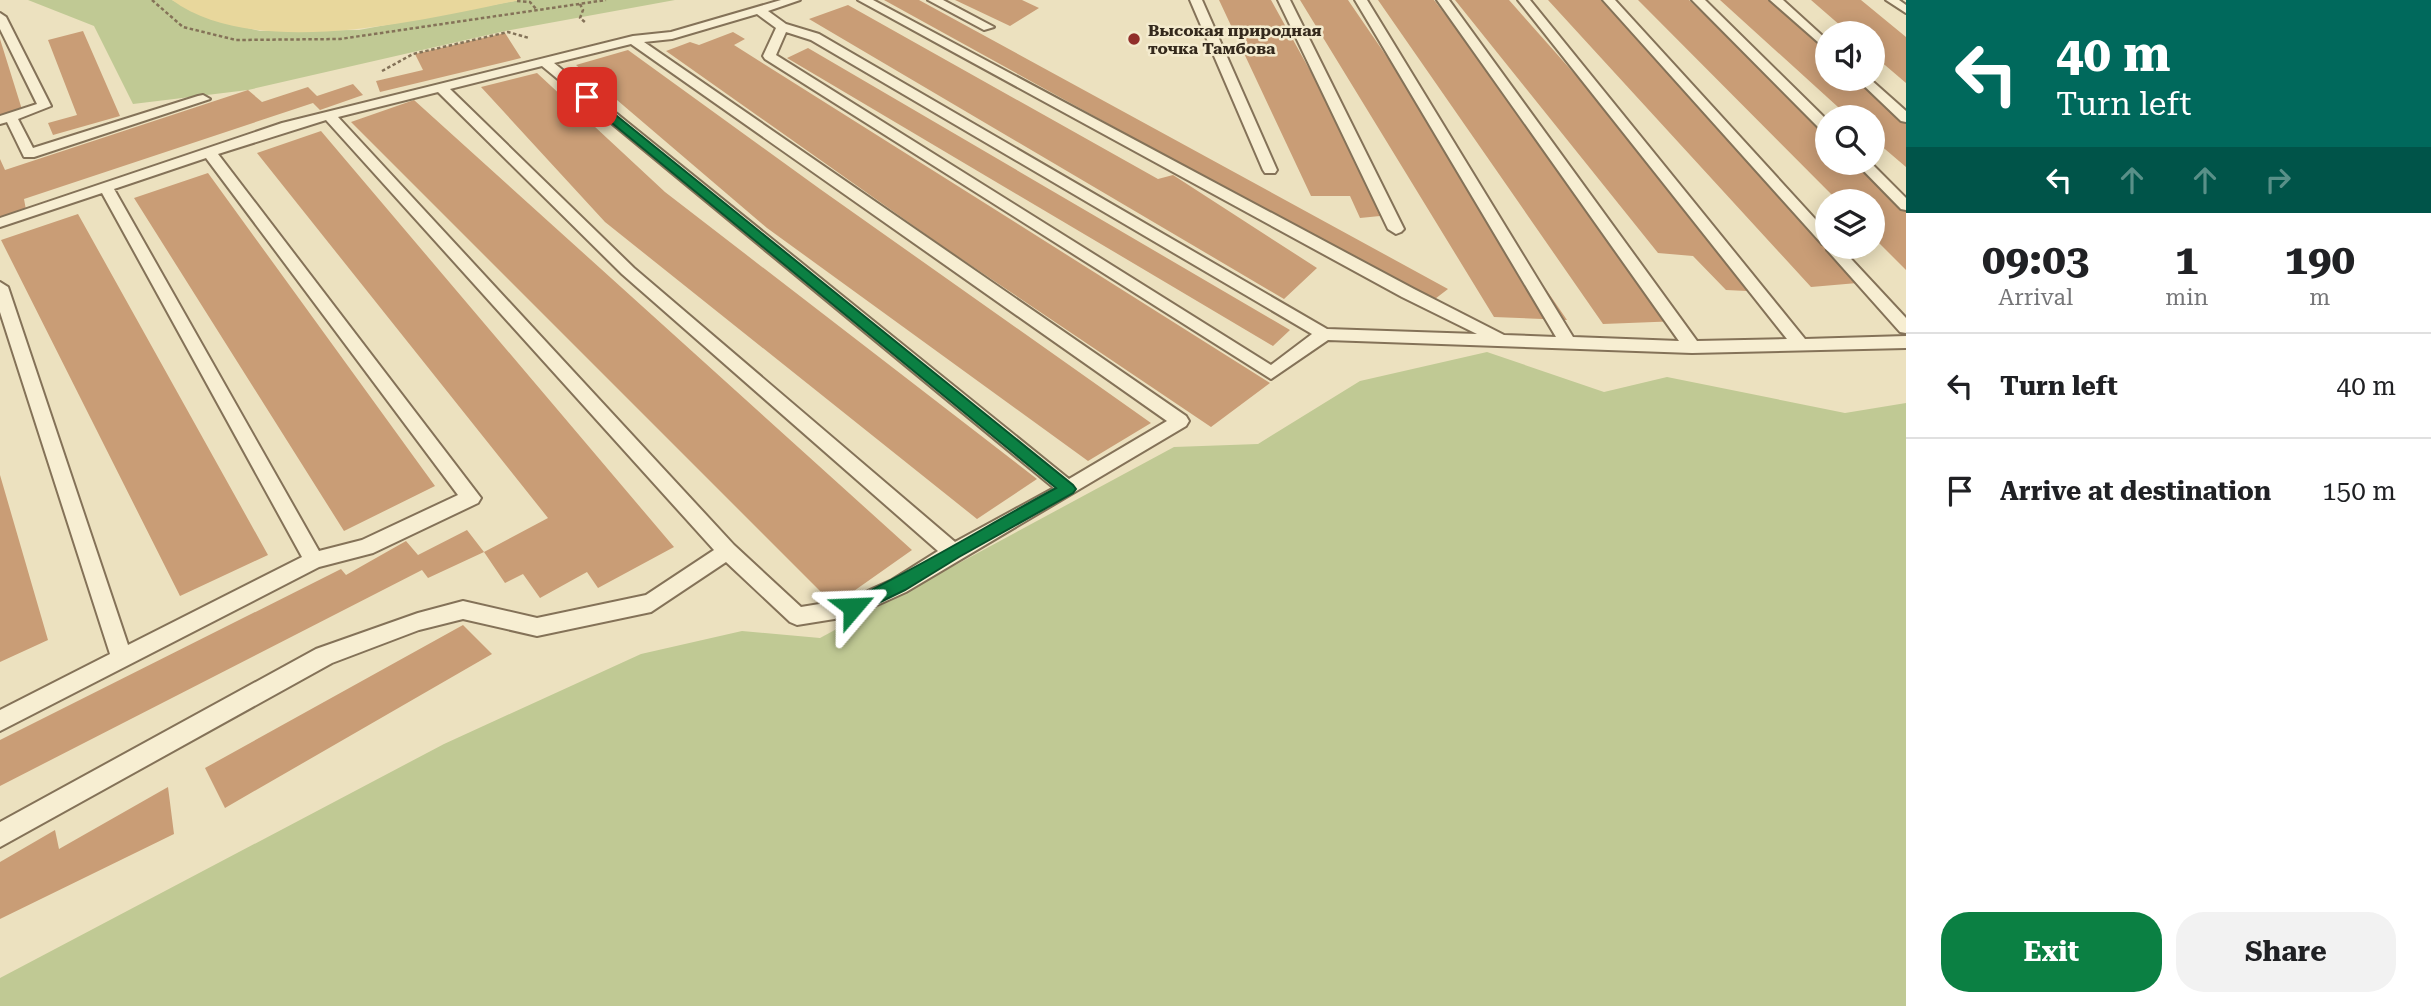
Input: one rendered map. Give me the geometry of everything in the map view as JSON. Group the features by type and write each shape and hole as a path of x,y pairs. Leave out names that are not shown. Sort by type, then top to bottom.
{"lane":[{"path":"0,223 328,115 634,40 672,35 794,0"},
{"path":"864,0 1408,293 1504,341"},
{"path":"934,0 988,27"},
{"path":"1196,0 1270,170"},
{"path":"1284,0 1396,229"},
{"path":"1361,0 1569,342"},
{"path":"1443,0 1692,347"},
{"path":"1524,0 1800,344"},
{"path":"1609,0 1815,228"},
{"path":"1698,0 1815,116"},
{"path":"1776,0 1815,35"},
{"path":"1892,0 1906,10"},
{"path":"759,10 782,27 816,37 1324,334 1692,347 1906,342"},
{"path":"0,17 44,106 5,119 29,154 204,99"},
{"path":"782,27 769,56 1271,373 1324,334"},
{"path":"328,115 727,551 797,616 853,607 899,586 1180,421 634,40"},
{"path":"546,63 1068,489"},
{"path":"440,88 628,271 953,552"},
{"path":"1876,91 1906,118"},
{"path":"0,721 314,560 366,547 471,498 209,152"},
{"path":"1875,175 1906,206"},
{"path":"106,187 314,560"},
{"path":"1843,259 1906,328"},
{"path":"0,287 122,658"},
{"path":"0,835 324,656 418,622 463,610 537,627 651,603 727,551"}],"path":[{"path":"152,0 183,27 236,40 340,39 606,0"},
{"path":"517,1 530,2 538,10"},
{"path":"580,4 583,10 580,18 588,24 585,29"}],"green space":[{"path":"28,0 172,0 214,20 260,31 359,30 520,0 675,0 505,31 248,90 133,104 94,26"},
{"path":"1487,352 1604,392 1667,377 1845,413 1906,403 1906,1006 0,1006 0,978 444,744 641,654 742,631 820,638 1174,447 1258,444 1360,381"}],"sand":[{"path":"172,0 520,0 391,25 294,32 249,29 207,19"}],"building":[{"path":"884,0 919,0 1448,289 1431,302"},
{"path":"955,0 1022,0 1039,8 1010,26"},
{"path":"1219,0 1271,0 1390,215 1360,218 1350,196 1311,196"},
{"path":"1300,0 1348,0 1567,320 1494,317"},
{"path":"1378,0 1434,0 1680,321 1603,324"},
{"path":"1455,0 1509,0 1768,292 1726,290 1693,256 1658,253"},
{"path":"1548,0 1603,0 1815,224 1815,259 1847,259 1869,282 1811,287"},
{"path":"1638,0 1689,0 1815,120 1815,175 1874,175 1906,205 1906,270 1885,249 1885,189 1826,189"},
{"path":"1720,0 1774,0 1815,36 1815,86"},
{"path":"1811,0 1861,0 1906,37 1906,83 1885,65 1885,21 1835,21"},
{"path":"848,5 1158,179 1173,175 1317,268 1284,299 809,19"},
{"path":"83,31 120,116 53,135 48,123 77,115 48,40"},
{"path":"733,32 745,39 734,45 1270,383 1211,427 945,248 666,51 690,42 699,45"},
{"path":"505,33 521,58 380,92 376,81 423,70 415,54"},
{"path":"0,39 24,116 0,121"},
{"path":"808,48 1290,330 1273,346 787,58"},
{"path":"628,50 1151,423 1088,461 767,228 576,65"},
{"path":"537,73 665,192 1037,479 977,519 605,222 481,87"},
{"path":"353,84 363,95 320,110 313,103 24,199 26,210 0,219 0,159 5,170 248,90 262,102 308,87 317,96"},
{"path":"1820,91 1879,91 1906,114 1906,167 1885,149 1885,105 1836,105"},
{"path":"414,100 912,550 834,605 351,122"},
{"path":"321,131 674,547 598,588 587,572 540,598 523,574 505,583 484,552 548,518 257,153"},
{"path":"208,173 435,486 344,531 134,198"},
{"path":"78,214 268,555 180,596 1,240"},
{"path":"0,475 48,640 0,662"},
{"path":"467,530 484,552 428,578 422,570 0,786 0,740 341,569 346,575 406,541 418,555"},
{"path":"463,625 492,654 225,808 205,768"},
{"path":"168,787 174,834 0,919 0,862 55,830 59,849"}],"place":[{"name":"Высокая природная точка Тамбова","path":"1134,39"}],"route":[{"path":"587,97 1068,489 953,552 899,586 853,607"}]}
